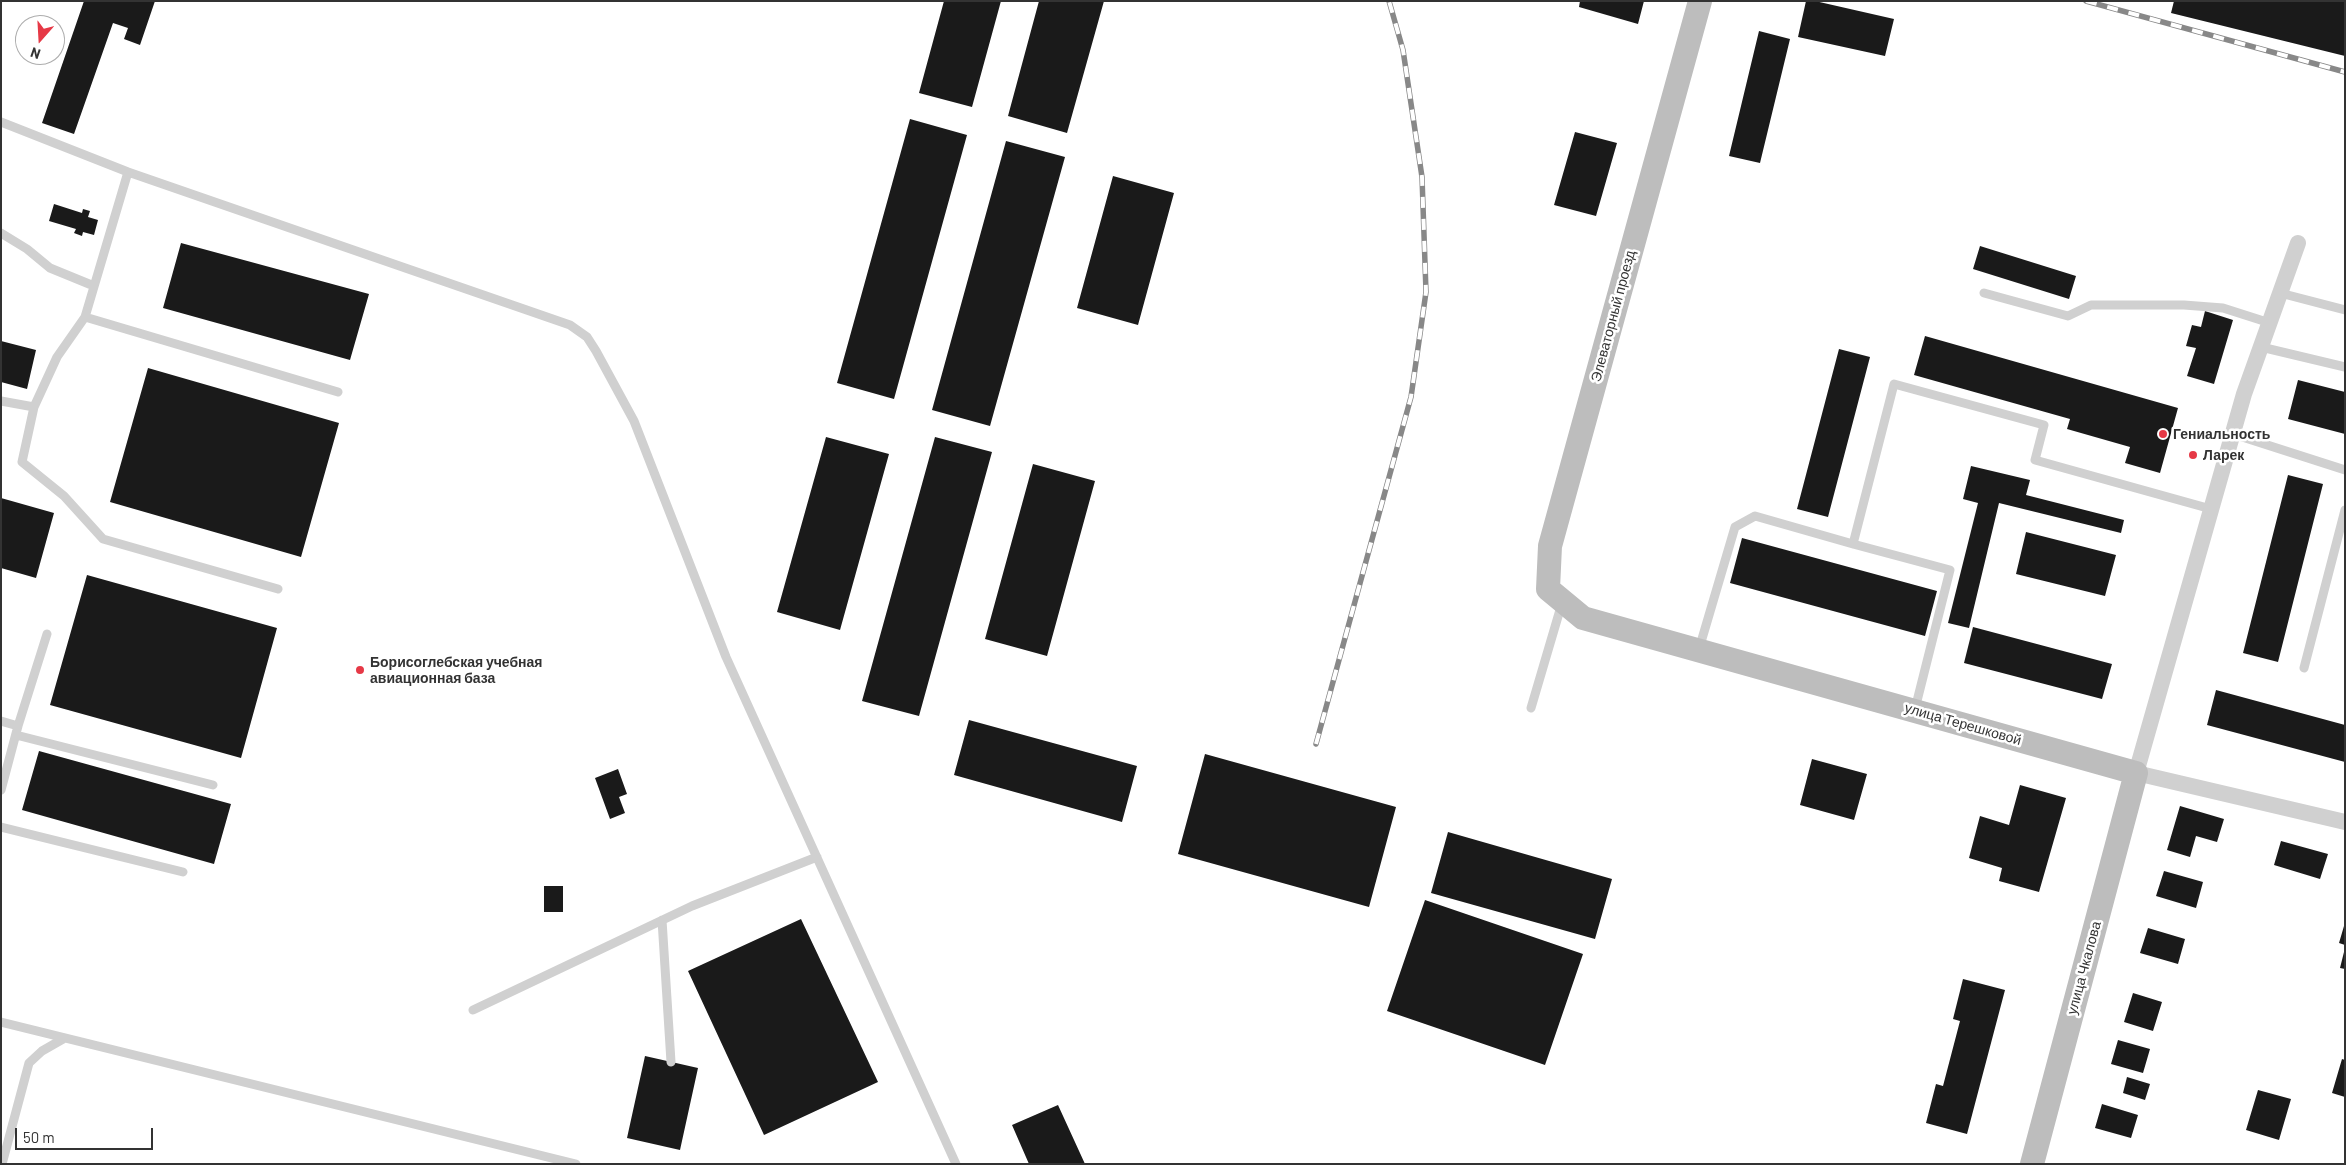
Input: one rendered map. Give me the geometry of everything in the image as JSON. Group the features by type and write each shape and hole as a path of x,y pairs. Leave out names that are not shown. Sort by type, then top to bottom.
{"street":[{"name":"Элеваторный проезд","path":"1583,618 1548,589 1550,546 1700,1"},
{"path":"2136,773 2233,434 2261,347 2298,243"},
{"name":"улица Терешковой","path":"1583,618 2136,773 2345,822"},
{"name":"улица Чкалова","path":"2032,1164 2136,773"}],"lane":[{"path":"1,122 128,172 570,325 587,338 634,421 726,657 956,1164"},
{"path":"128,172 85,317 57,357 34,407 22,462 64,496 103,539 278,589"},
{"path":"1,233 27,248 50,268 94,286"},
{"path":"1984,292 2068,316 2091,305 2184,305 2223,308 2270,323"},
{"path":"2280,293 2345,310"},
{"path":"85,317 338,392"},
{"path":"2261,347 2345,367"},
{"path":"1853,544 1894,384 2044,425 2035,460 2212,509"},
{"path":"1,401 34,407"},
{"path":"2233,434 2345,470"},
{"path":"2304,668 2345,510"},
{"path":"1699,650 1735,527 1755,516 1950,570 1915,710"},
{"path":"1531,708 1563,601"},
{"path":"1,790 18,726 47,634"},
{"path":"1,721 18,726"},
{"path":"16,736 213,785"},
{"path":"1,827 183,872"},
{"path":"473,1010 692,906 817,857"},
{"path":"662,920 671,1062"},
{"path":"1,1022 63,1039 576,1164"},
{"path":"2,1164 29,1064 42,1051 63,1039"}],"building":[{"path":"84,1 155,1 140,45 124,39 128,28 113,23 74,134 42,123 62,65 65,65 65,56"},
{"path":"944,1 1001,1 972,107 919,93"},
{"path":"1039,1 1104,1 1067,133 1008,116"},
{"path":"1580,1 1644,1 1638,24 1579,7"},
{"path":"1806,1 1815,1 1894,19 1885,56 1798,37"},
{"path":"2174,1 2345,1 2345,56 2171,13"},
{"path":"1759,31 1790,39 1760,163 1729,156"},
{"path":"910,119 967,135 894,399 837,383"},
{"path":"1575,132 1617,143 1596,216 1554,205"},
{"path":"1006,141 1065,157 990,426 932,410"},
{"path":"1113,176 1174,193 1138,325 1077,308"},
{"path":"54,204 82,213 83,209 90,211 88,217 98,220 94,235 83,232 82,236 74,233 76,229 49,221"},
{"path":"181,243 369,294 350,360 163,308"},
{"path":"1980,246 2076,276 2069,299 1973,269"},
{"path":"2205,311 2233,320 2214,384 2187,376 2196,348 2186,346 2192,325 2201,327"},
{"path":"1925,336 2178,408 2160,473 2125,463 2130,447 2067,429 2070,419 1914,375"},
{"path":"1,341 36,350 27,389 1,382"},
{"path":"1839,349 1870,357 1828,517 1797,509"},
{"path":"148,368 339,423 301,557 110,502"},
{"path":"2298,380 2345,392 2345,434 2288,419"},
{"path":"826,437 889,454 840,630 777,612"},
{"path":"935,437 992,452 919,716 862,701"},
{"path":"1033,464 1095,481 1047,656 985,639"},
{"path":"1971,466 2030,480 2026,495 2124,520 2121,533 1999,503 1969,628 1948,623 1978,503 1963,499"},
{"path":"2288,475 2323,484 2278,662 2243,653"},
{"path":"1,498 54,513 36,578 1,568"},
{"path":"2026,532 2116,555 2105,596 2016,574"},
{"path":"1742,538 1937,591 1925,636 1730,583"},
{"path":"87,575 277,628 241,758 50,705"},
{"path":"1973,627 2112,664 2102,699 1964,663"},
{"path":"2216,690 2345,725 2345,762 2207,725"},
{"path":"969,720 1137,766 1122,822 954,775"},
{"path":"39,751 231,804 214,864 22,810"},
{"path":"1205,754 1396,807 1369,907 1178,854"},
{"path":"1812,759 1867,774 1854,820 1800,805"},
{"path":"618,769 627,794 619,797 625,813 610,819 595,778"},
{"path":"2020,785 2066,798 2039,892 1999,881 2002,868 1969,858 1980,816 2009,825"},
{"path":"2180,806 2224,819 2217,842 2196,836 2190,857 2167,850"},
{"path":"1448,832 1612,879 1595,939 1431,893"},
{"path":"2281,841 2328,854 2320,879 2274,865"},
{"path":"2164,871 2203,882 2196,908 2156,896"},
{"path":"544,886 563,886 563,912 544,912"},
{"path":"1425,900 1583,954 1545,1065 1387,1011"},
{"path":"801,919 878,1082 764,1135 688,971"},
{"path":"2345,926 2345,945 2339,943"},
{"path":"2148,928 2185,939 2178,964 2140,953"},
{"path":"2345,952 2345,969 2340,968"},
{"path":"1963,979 2005,990 1967,1134 1926,1123 1936,1084 1943,1086 1960,1021 1953,1019"},
{"path":"2133,993 2162,1002 2153,1031 2124,1022"},
{"path":"2118,1040 2150,1049 2143,1073 2111,1064"},
{"path":"645,1056 698,1068 680,1150 627,1138"},
{"path":"2342,1059 2345,1060 2345,1097 2332,1093"},
{"path":"2127,1077 2150,1084 2145,1100 2123,1093"},
{"path":"2258,1090 2291,1099 2279,1140 2246,1130"},
{"path":"2102,1104 2138,1115 2131,1138 2095,1128"},
{"path":"1058,1105 1085,1164 1029,1164 1012,1125"}],"railway":[{"path":"1316,744 1411,397 1426,292 1422,177 1403,50 1389,1"},
{"path":"2086,1 2345,72"}],"place":[{"name":"Гениальность","path":"2163,434"},
{"name":"Ларек","path":"2193,455"},
{"name":"Борисоглебская учебная авиационная база","path":"360,670"}]}
